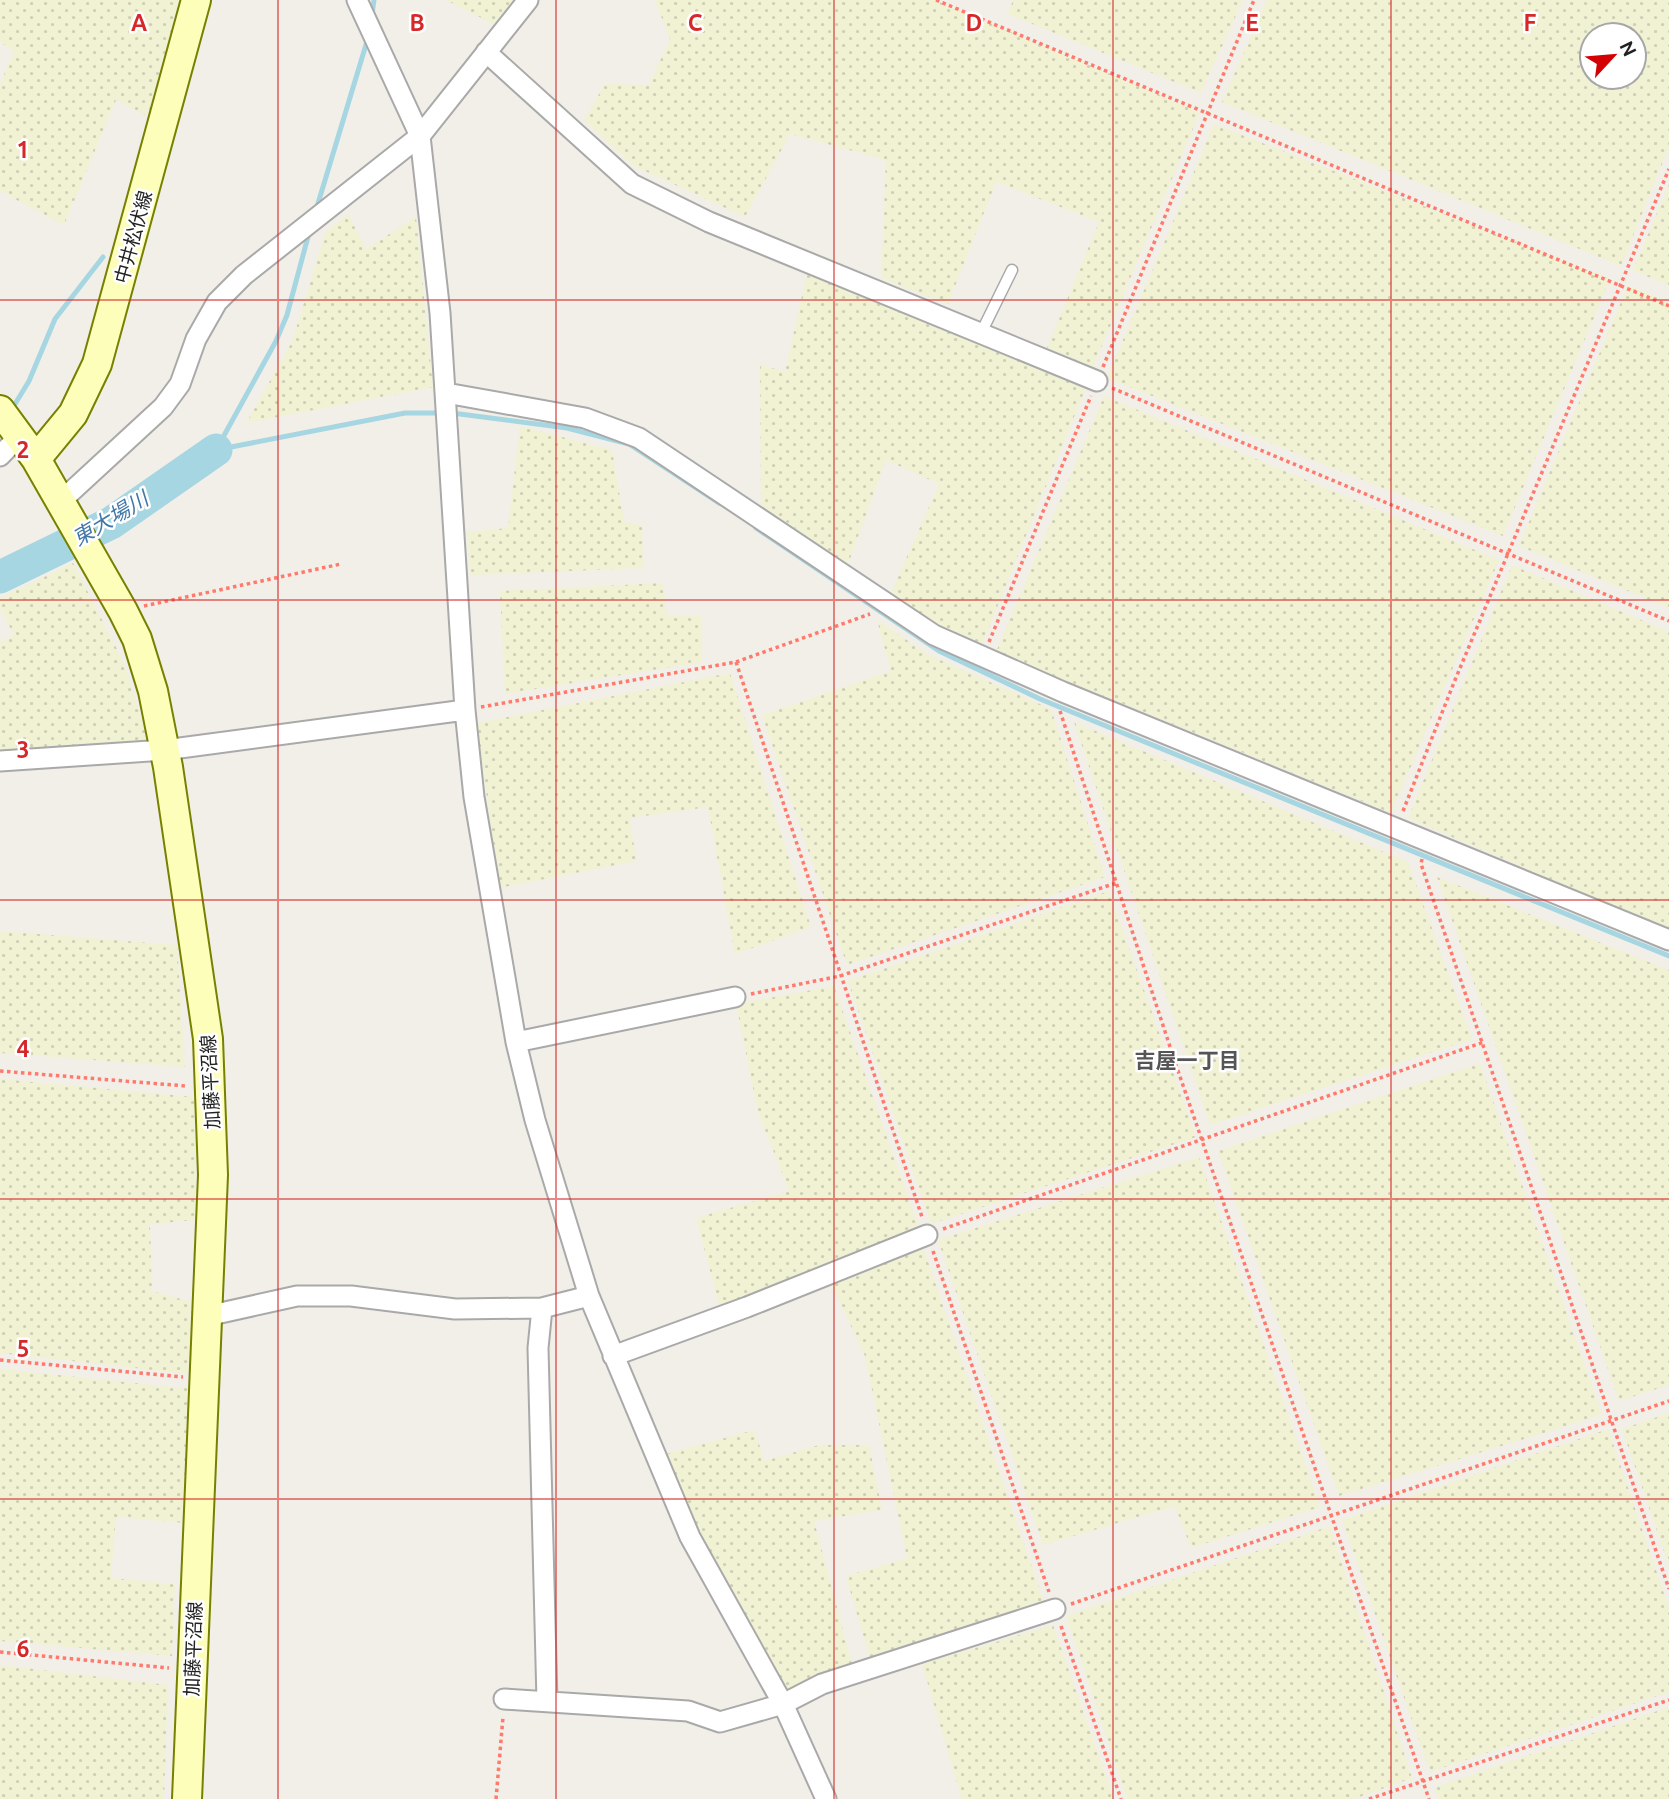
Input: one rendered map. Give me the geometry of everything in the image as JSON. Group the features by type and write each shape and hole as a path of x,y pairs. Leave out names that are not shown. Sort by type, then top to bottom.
{"main road":[{"name":"中井松伏線","path":"36,458 73,414 97,364 197,0"},
{"name":"加藤平沼線","path":"0,410 36,458 123,611 153,691 201,977 212,1088 213,1175 187,1799"}],"street":[{"path":"357,0 420,136 446,393 465,710 474,797 516,1042 535,1120 589,1296 690,1536 783,1704 826,1799"},
{"path":"61,501 163,407 180,384 196,339 217,302 244,275 420,136 528,0"},
{"path":"486,52 632,184 709,222 1097,381"},
{"path":"446,393 584,418 639,439 934,635 1063,692 1669,940"},
{"path":"0,456 20,435"},
{"path":"0,761 165,750 465,710"},
{"path":"516,1042 735,997"},
{"path":"613,1356 747,1307 927,1235"},
{"path":"207,1316 297,1296 351,1296 456,1309 542,1308 589,1296"},
{"path":"542,1308 538,1348 547,1700"},
{"path":"504,1699 688,1711 720,1722 783,1704 822,1684 1055,1609"}],"lane":[{"path":"981,332 1012,270"}],"path":[{"path":"936,0 1669,306"},
{"path":"983,656 1254,0"},
{"path":"1396,829 1669,169"},
{"path":"1097,381 1510,552 1669,621"},
{"path":"123,611 341,564"},
{"path":"465,710 736,662 892,607"},
{"path":"736,662 927,1235 1121,1799"},
{"path":"1063,692 1059,712 1429,1799"},
{"path":"1421,864 1485,1042 1669,1589"},
{"path":"735,997 840,976 1116,883"},
{"path":"927,1235 1485,1042"},
{"path":"0,1071 212,1088"},
{"path":"0,1360 203,1380"},
{"path":"1055,1609 1669,1401"},
{"path":"0,1652 192,1671"},
{"path":"496,1799 504,1699"},
{"path":"1369,1799 1669,1700"}],"green space":[{"path":"0,0 181,0 151,118 116,100 64,225 0,191 0,84 14,51 0,42"},
{"path":"446,0 517,0 497,26"},
{"path":"655,0 935,0 1200,112 1093,367 1047,348 1099,222 996,182 948,304 881,278 886,160 790,134 745,217 634,166 584,120 605,84 649,85 670,39"},
{"path":"1013,0 1243,0 1201,93 1008,14"},
{"path":"1267,0 1669,0 1669,147 1621,266 1222,102"},
{"path":"1214,124 1610,279 1503,536 1107,378"},
{"path":"1669,184 1669,286 1633,270"},
{"path":"348,214 366,249 416,217 433,387 246,423 292,342 326,231"},
{"path":"807,273 1087,385 981,647 938,626 891,593 939,484 886,460 848,564 761,505 760,364 785,372"},
{"path":"1628,285 1669,303 1669,608 1519,546"},
{"path":"1104,396 1499,560 1391,813 996,652"},
{"path":"520,426 612,450 624,522 642,525 643,568 471,575 467,532 508,528"},
{"path":"73,563 124,663 150,746 0,755 0,642 14,635 0,608 0,598"},
{"path":"1512,565 1669,632 1669,930 1408,818"},
{"path":"663,583 667,616 701,616 702,662 505,694 500,591"},
{"path":"877,620 929,655 1051,709 1105,877 847,965 762,715 891,671"},
{"path":"730,673 811,927 735,954 708,807 630,818 636,861 499,888 477,723"},
{"path":"1074,722 1408,862 1472,1039 1210,1125"},
{"path":"1437,877 1669,970 1669,1385 1619,1401"},
{"path":"1109,891 1196,1137 931,1224 848,981"},
{"path":"0,931 177,945 185,1067 0,1053"},
{"path":"834,986 920,1231 720,1308 696,1218 789,1191 758,1112 736,1004"},
{"path":"1480,1063 1602,1415 1339,1496 1218,1151"},
{"path":"0,1079 195,1097 197,1220 150,1224 152,1291 195,1303 189,1374 0,1353"},
{"path":"1199,1157 1320,1507 1191,1548 1175,1506 1043,1545 938,1240"},
{"path":"923,1247 1045,1605 870,1659 846,1576 907,1558 865,1356 830,1281"},
{"path":"0,1369 193,1389 185,1523 116,1517 111,1578 175,1584 172,1656 0,1641"},
{"path":"1669,1413 1669,1566 1622,1429"},
{"path":"1608,1429 1669,1608 1669,1692 1430,1772 1342,1520"},
{"path":"754,1430 765,1461 819,1445 869,1445 882,1510 814,1521 853,1667 787,1694 700,1542 666,1454"},
{"path":"1330,1526 1412,1778 1354,1799 1127,1799 1066,1616"},
{"path":"1053,1625 1114,1799 962,1799 922,1664"},
{"path":"0,1665 168,1685 164,1799 0,1799"},
{"path":"1669,1707 1669,1799 1439,1799 1435,1787"}],"waterway":[{"path":"372,15 374,0"},
{"path":"316,210 368,38"},
{"path":"216,450 276,341 287,315 309,233"},
{"path":"12,409 29,381 55,319 103,257"},
{"path":"216,450 405,413 442,413"},
{"path":"452,413 567,428 629,444 719,503"},
{"name":"東大場川","path":"0,577 111,523 216,450"},
{"path":"756,528 939,651 1040,699 1669,956"}],"district":[{"name":"吉屋一丁目","path":"1187,1060"}]}
